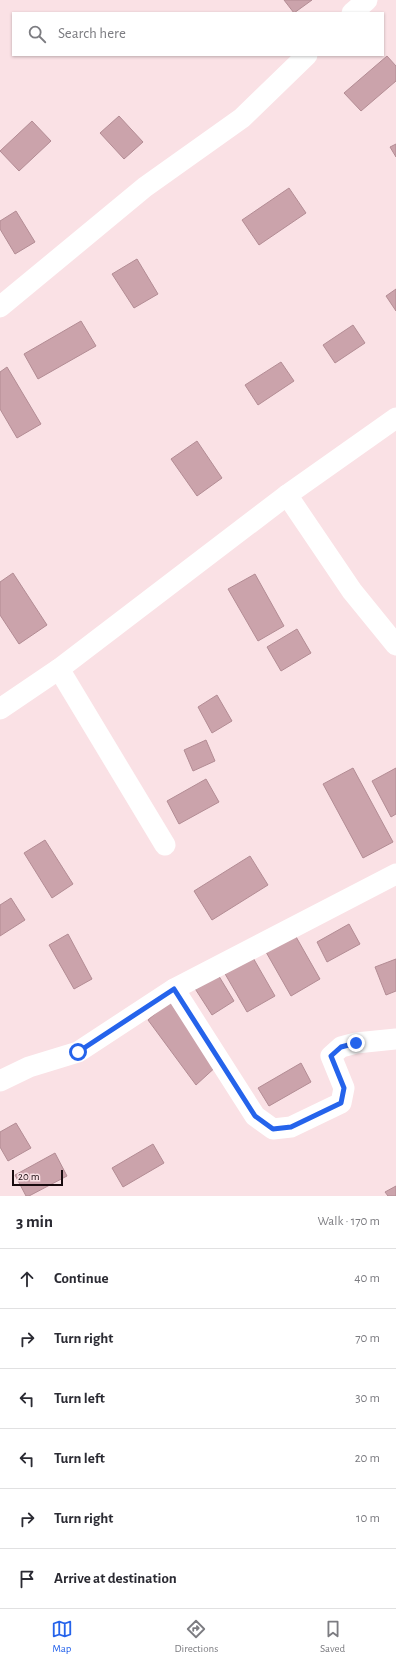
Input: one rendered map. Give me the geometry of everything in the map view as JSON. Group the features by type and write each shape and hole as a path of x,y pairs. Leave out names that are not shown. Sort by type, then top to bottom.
{"street":[{"path":"353,12 367,0"},
{"path":"0,307 145,187 242,118 306,56"},
{"path":"0,709 59,669 287,495 396,418"},
{"path":"287,495 352,591 396,646"},
{"path":"59,669 165,845"},
{"path":"0,1081 28,1067 78,1052 174,989 396,874"},
{"path":"174,989 255,1116 273,1129 291,1127 341,1103 344,1088 331,1056 341,1047 356,1043 396,1039"}],"building":[{"path":"284,0 312,0 295,12 293,12"},
{"path":"387,56 396,66 396,81 361,111 344,93"},
{"path":"119,116 143,142 124,159 100,133"},
{"path":"32,121 51,141 19,171 0,151"},
{"path":"396,144 396,157 390,147"},
{"path":"289,188 306,213 259,245 242,220"},
{"path":"16,211 35,242 15,254 0,229 0,221"},
{"path":"137,259 158,294 134,308 112,274"},
{"path":"396,289 396,311 386,296"},
{"path":"81,321 96,346 38,379 24,354"},
{"path":"353,325 365,343 335,363 323,345"},
{"path":"281,362 294,381 258,405 245,385"},
{"path":"7,367 41,424 17,438 0,409 0,372"},
{"path":"197,441 222,478 197,496 171,459"},
{"path":"13,573 47,625 19,644 0,615 0,582"},
{"path":"255,574 284,626 258,641 228,589"},
{"path":"297,629 311,653 281,671 267,647"},
{"path":"217,695 232,721 212,733 198,707"},
{"path":"206,740 215,761 193,771 184,750"},
{"path":"353,768 393,842 363,858 323,784"},
{"path":"396,768 396,814 391,817 372,781"},
{"path":"206,779 219,802 179,824 167,801"},
{"path":"45,840 73,884 52,898 24,853"},
{"path":"250,856 268,885 212,920 194,891"},
{"path":"11,898 25,920 0,936 0,905"},
{"path":"349,924 360,944 327,962 317,942"},
{"path":"68,934 92,979 74,989 49,945"},
{"path":"295,935 320,979 291,996 266,952"},
{"path":"252,956 275,996 247,1012 224,972"},
{"path":"396,959 396,991 386,995 375,967"},
{"path":"217,973 234,1001 212,1015 194,987"},
{"path":"171,1000 219,1064 196,1085 148,1020"},
{"path":"301,1063 311,1082 269,1106 258,1088"},
{"path":"16,1123 31,1148 8,1161 0,1147 0,1132"},
{"path":"153,1144 164,1163 123,1187 112,1168"},
{"path":"55,1153 67,1176 29,1196 26,1196 15,1175"},
{"path":"396,1186 396,1196 388,1196 385,1192"}],"route":[{"path":"78,1052 174,989 255,1116 273,1129 291,1127 341,1103 344,1088 331,1056 341,1047 356,1043"}]}
